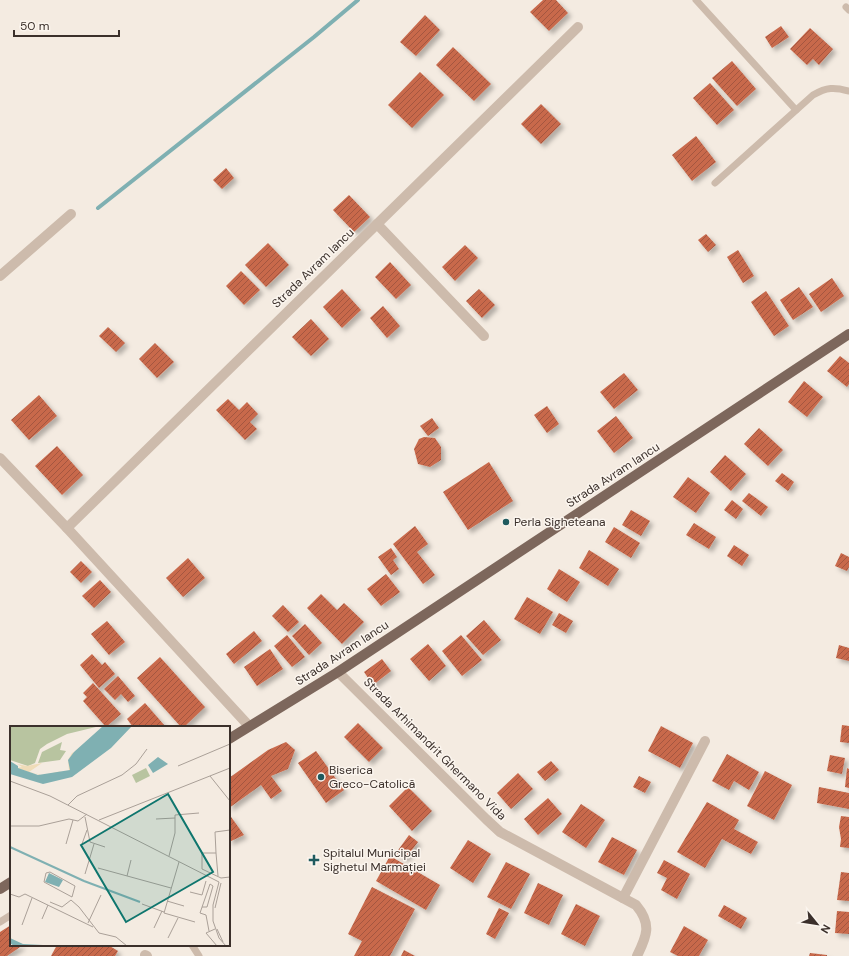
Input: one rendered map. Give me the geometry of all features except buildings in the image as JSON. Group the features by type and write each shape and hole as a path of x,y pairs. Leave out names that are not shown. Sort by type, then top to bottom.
{"main road":[{"name":"Strada Avram Iancu","path":"230,738 338,672 849,334"},
{"path":"0,889 10,883"}],"street":[{"name":"Strada Avram Iancu","path":"67,528 578,27"},
{"path":"0,276 71,214"},
{"path":"377,224 484,336"},
{"path":"0,458 67,528 249,726"},
{"name":"Strada Arhimandrit Ghermano Vida","path":"338,672 500,832 636,905 643,913 647,922 647,932 637,956"},
{"path":"623,898 705,741"}],"lane":[{"path":"696,0 796,110"},
{"path":"715,183 813,95 825,89 841,89 849,92"},
{"path":"0,922 10,916"},
{"path":"193,946 199,956"}],"waterway":[{"path":"98,208 314,37 358,0"}],"place":[{"name":"Perla Sigheteana","path":"506,522"},
{"name":"Biserica Greco-Catolică","path":"321,777"},
{"name":"Spitalul Municipal Sighetul Marmației","path":"314,860"}]}
